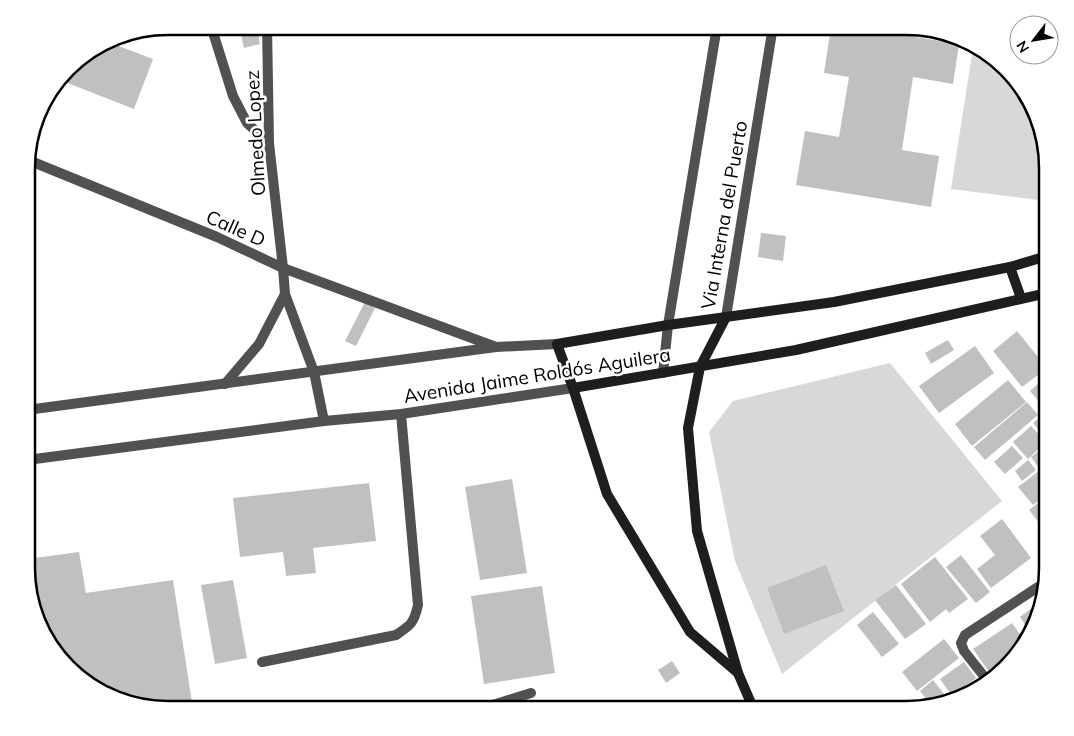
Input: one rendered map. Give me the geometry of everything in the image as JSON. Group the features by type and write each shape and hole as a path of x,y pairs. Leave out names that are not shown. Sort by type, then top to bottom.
{"main road":[{"name":"Avenida Jaime Roldós Aguilera","path":"557,344 668,325 834,302 1039,258"},
{"path":"1010,266 1021,298"},
{"name":"Avenida Jaime Roldós Aguilera","path":"573,388 796,350 1039,295"},
{"name":"Via Interna del Puerto","path":"726,317 700,367 688,428 697,531 738,674 750,701"},
{"path":"557,344 607,494 690,632 738,674"}],"street":[{"path":"214,35 233,96 247,123 270,143"},
{"name":"Olmedo Lopez","path":"268,35 270,143 283,268"},
{"name":"Via Interna del Puerto","path":"663,373 668,325 716,35"},
{"name":"Via Interna del Puerto","path":"726,317 772,35"},
{"name":"Calle D","path":"35,163 217,237 283,268 496,347"},
{"path":"283,268 285,294 314,372 324,421"},
{"path":"225,384 259,344 285,294"},
{"name":"Avenida Jaime Roldós Aguilera","path":"35,409 496,347 557,344"},
{"name":"Avenida Jaime Roldós Aguilera","path":"35,459 324,421 401,414 573,388"},
{"path":"262,662 396,635 415,619 418,605 401,414"},
{"path":"984,676 964,651 961,643 965,635 1037,588"},
{"path":"508,701 532,694"}],"shaded area":[{"path":"972,53 1000,74 1017,94 1025,109 1032,125 1039,159 1039,200 951,189"},
{"path":"890,363 1002,501 782,674 735,561 709,432 733,401"}],"building":[{"path":"241,35 258,35 260,44 244,48"},
{"path":"830,35 903,35 947,42 959,46 953,84 913,77 902,150 939,156 931,207 796,185 805,131 839,137 849,77 824,73"},
{"path":"117,45 153,59 134,109 66,82 94,57"},
{"path":"761,233 786,236 783,261 758,257"},
{"path":"365,302 375,308 356,346 345,341"},
{"path":"1017,331 1039,358 1039,374 1022,387 993,351"},
{"path":"948,340 954,350 931,364 925,353"},
{"path":"975,346 994,373 939,413 919,386"},
{"path":"1008,380 1026,402 972,446 955,424"},
{"path":"1039,383 1039,402 1030,391"},
{"path":"1027,402 1038,415 985,460 974,447"},
{"path":"1039,418 1039,430 1033,423"},
{"path":"1031,426 1039,435 1039,449 1028,459 1013,442"},
{"path":"1012,446 1023,458 1005,474 994,462"},
{"path":"1039,451 1039,468 1031,457"},
{"path":"1028,460 1036,470 1022,481 1015,471"},
{"path":"1039,471 1039,500 1033,505 1018,487"},
{"path":"512,479 527,573 480,580 465,487"},
{"path":"369,483 376,541 313,548 316,573 286,576 283,552 240,557 233,498"},
{"path":"1039,502 1039,523 1029,510"},
{"path":"1002,519 1031,558 991,588 977,569 995,555 980,536"},
{"path":"79,552 86,593 173,580 192,701 151,700 117,691 80,668 63,649 45,619 35,577 35,558"},
{"path":"961,555 990,592 976,603 946,567"},
{"path":"935,557 968,599 949,613 946,609 930,622 901,584"},
{"path":"826,565 844,611 784,634 767,588"},
{"path":"233,580 247,658 215,664 201,585"},
{"path":"896,585 926,624 905,639 875,600"},
{"path":"542,586 555,673 484,684 471,596"},
{"path":"1033,607 1026,625 1020,617"},
{"path":"873,612 899,644 882,657 857,625"},
{"path":"1012,623 1021,635 1006,656 989,672 973,649"},
{"path":"944,639 959,658 917,691 902,672"},
{"path":"672,661 680,673 666,683 658,670"},
{"path":"964,662 976,678 962,688 950,693 940,679"},
{"path":"933,680 945,695 926,699 920,691"}]}
